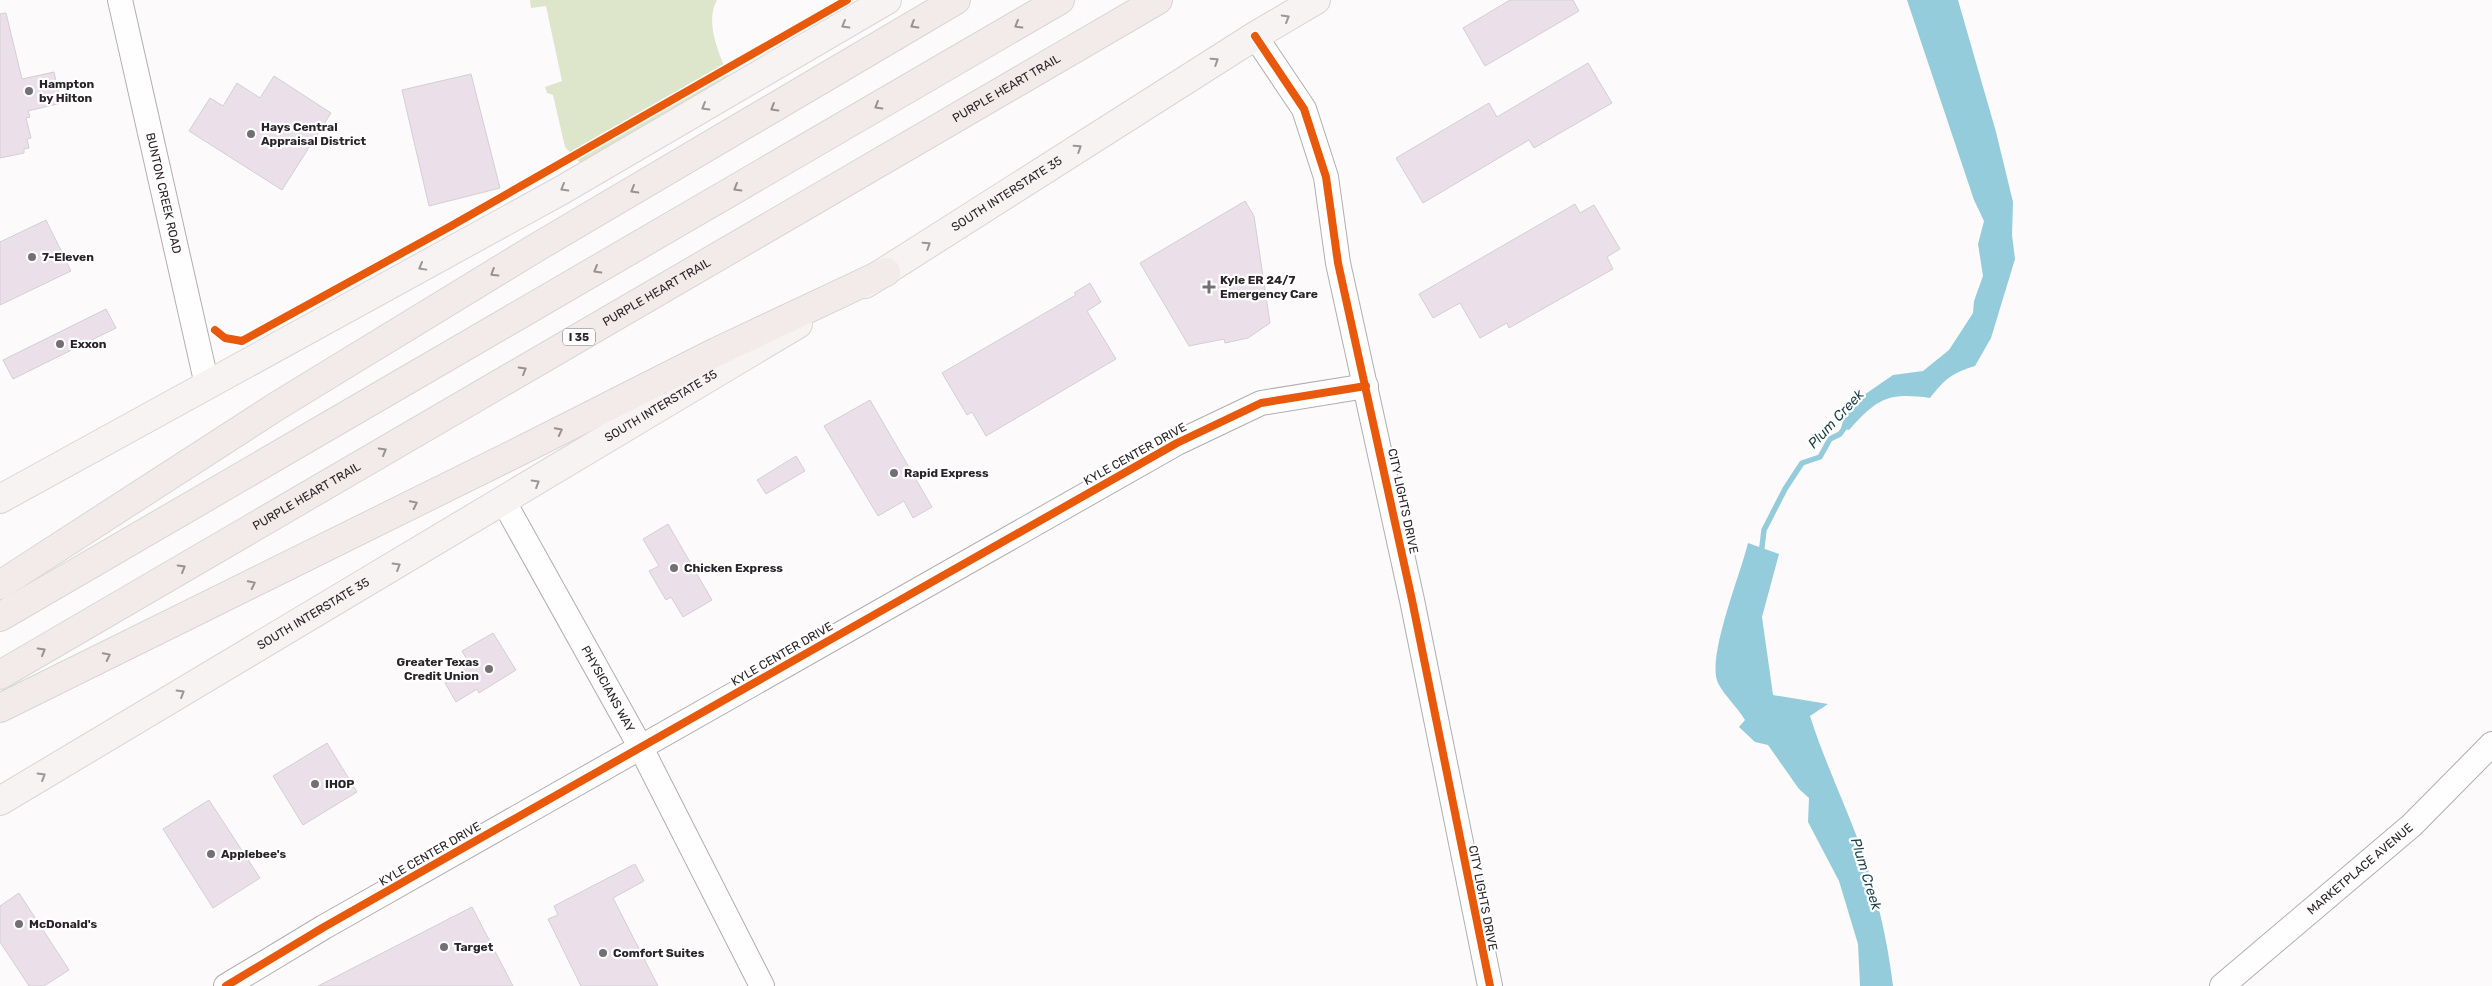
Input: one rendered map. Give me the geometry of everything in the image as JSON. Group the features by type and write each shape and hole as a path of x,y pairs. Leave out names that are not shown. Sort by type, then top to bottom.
{"highway":[{"path":"0,585 277,406 534,248 956,0"},
{"path":"0,618 1060,0"},
{"name":"PURPLE HEART TRAIL","path":"0,675 1158,0"},
{"path":"0,708 716,352 886,272"}],"main road":[{"path":"0,499 562,190 887,0"},
{"name":"SOUTH INTERSTATE 35","path":"0,801 504,502 886,272 1255,36 1316,0"}],"street":[{"name":"BUNTON CREEK ROAD","path":"120,0 207,385"},
{"name":"CITY LIGHTS DRIVE","path":"1255,36 1304,109 1326,178 1338,264 1412,600 1490,986"},
{"name":"KYLE CENTER DRIVE","path":"226,986 324,926 641,748 1177,442 1261,403 1366,386"},
{"name":"PHYSICIANS WAY","path":"504,502 641,748 762,986"},
{"name":"MARKETPLACE AVENUE","path":"2222,986 2412,826 2492,744"}],"green space":[{"path":"530,0 717,0 713,9 713,28 718,49 729,77 586,162 580,163 565,147 553,95 547,93 545,87 562,81 546,6 531,8"}],"water":[{"path":"1907,0 1958,0 1996,132 2013,202 2012,235 2015,259 1991,338 1975,366 1960,371 1950,378 1930,398 1903,396 1884,400 1867,411 1849,430 1841,428 1846,411 1864,395 1893,375 1923,371 1949,350 1973,313 1974,301 1983,276 1978,244 1984,221 1974,200"},
{"path":"1748,543 1779,554 1762,617 1773,695 1828,704 1810,716 1821,749 1866,862 1884,932 1893,986 1860,986 1858,944 1839,881 1808,822 1809,798 1799,789 1768,745 1755,742 1739,727 1745,720 1718,683 1716,671 1720,636"}],"building":[{"path":"1510,0 1573,0 1579,11 1485,66 1463,28"},
{"name":"Hampton by Hilton","path":"6,13 22,79 54,72 61,103 28,111 30,117 26,118 31,138 27,139 29,148 24,149 24,153 0,158 0,14"},
{"path":"1588,63 1612,103 1534,148 1529,140 1423,203 1396,158 1489,103 1497,117"},
{"path":"471,74 500,188 429,206 402,90"},
{"name":"Hays Central Appraisal District","path":"274,76 331,113 282,190 189,131 210,98 223,106 237,83 260,98"},
{"name":"Kyle ER 24/7 Emergency Care","path":"1245,201 1254,216 1270,323 1248,338 1225,343 1224,339 1189,346 1140,263"},
{"path":"1575,204 1580,213 1594,205 1620,249 1607,257 1613,269 1509,328 1507,323 1480,338 1460,303 1433,318 1419,294"},
{"name":"7-Eleven","path":"46,220 71,271 0,305 0,242"},
{"path":"1090,283 1101,302 1087,311 1116,359 986,436 972,412 967,415 942,373 1076,295 1074,293"},
{"name":"Exxon","path":"106,309 116,328 13,379 3,360"},
{"name":"Rapid Express","path":"870,400 932,507 913,518 904,501 878,516 824,426"},
{"path":"796,456 805,471 766,494 757,480"},
{"name":"Chicken Express","path":"668,524 712,600 683,617 671,597 666,600 649,571 659,566 643,539"},
{"name":"Greater Texas Credit Union","path":"493,633 516,670 479,693 477,689 456,702 445,683 465,671 463,667 469,663 462,651"},
{"name":"IHOP","path":"327,743 357,792 303,825 273,776"},
{"name":"Applebee's","path":"209,800 260,878 213,908 163,829"},
{"name":"Comfort Suites","path":"635,864 644,881 613,898 658,986 581,986 548,919 558,915 554,906"},
{"name":"McDonald's","path":"19,893 69,970 44,986 29,986 0,942 0,906"},
{"name":"Target","path":"472,907 513,986 318,986"}],"waterway":[{"name":"Plum Creek","path":"1761,555 1764,530 1785,489 1802,463 1820,457 1830,439 1840,434 1848,423"}],"cycle path":[{"path":"215,330 225,338 242,341 451,226 847,0"},
{"path":"1255,36 1304,109 1326,177 1338,263 1412,600 1490,986"},
{"path":"226,986 324,927 1177,443 1261,403 1366,386"}],"place":[{"name":"Hampton by Hilton","path":"29,91"},
{"name":"Hays Central Appraisal District","path":"251,134"},
{"name":"7-Eleven","path":"32,257"},
{"name":"Kyle ER 24/7 Emergency Care","path":"1209,287"},
{"name":"Exxon","path":"60,344"},
{"name":"Rapid Express","path":"894,473"},
{"name":"Chicken Express","path":"674,568"},
{"name":"Greater Texas Credit Union","path":"489,669"},
{"name":"IHOP","path":"315,784"},
{"name":"Applebee's","path":"211,854"},
{"name":"McDonald's","path":"19,924"},
{"name":"Target","path":"444,947"},
{"name":"Comfort Suites","path":"603,953"}]}
